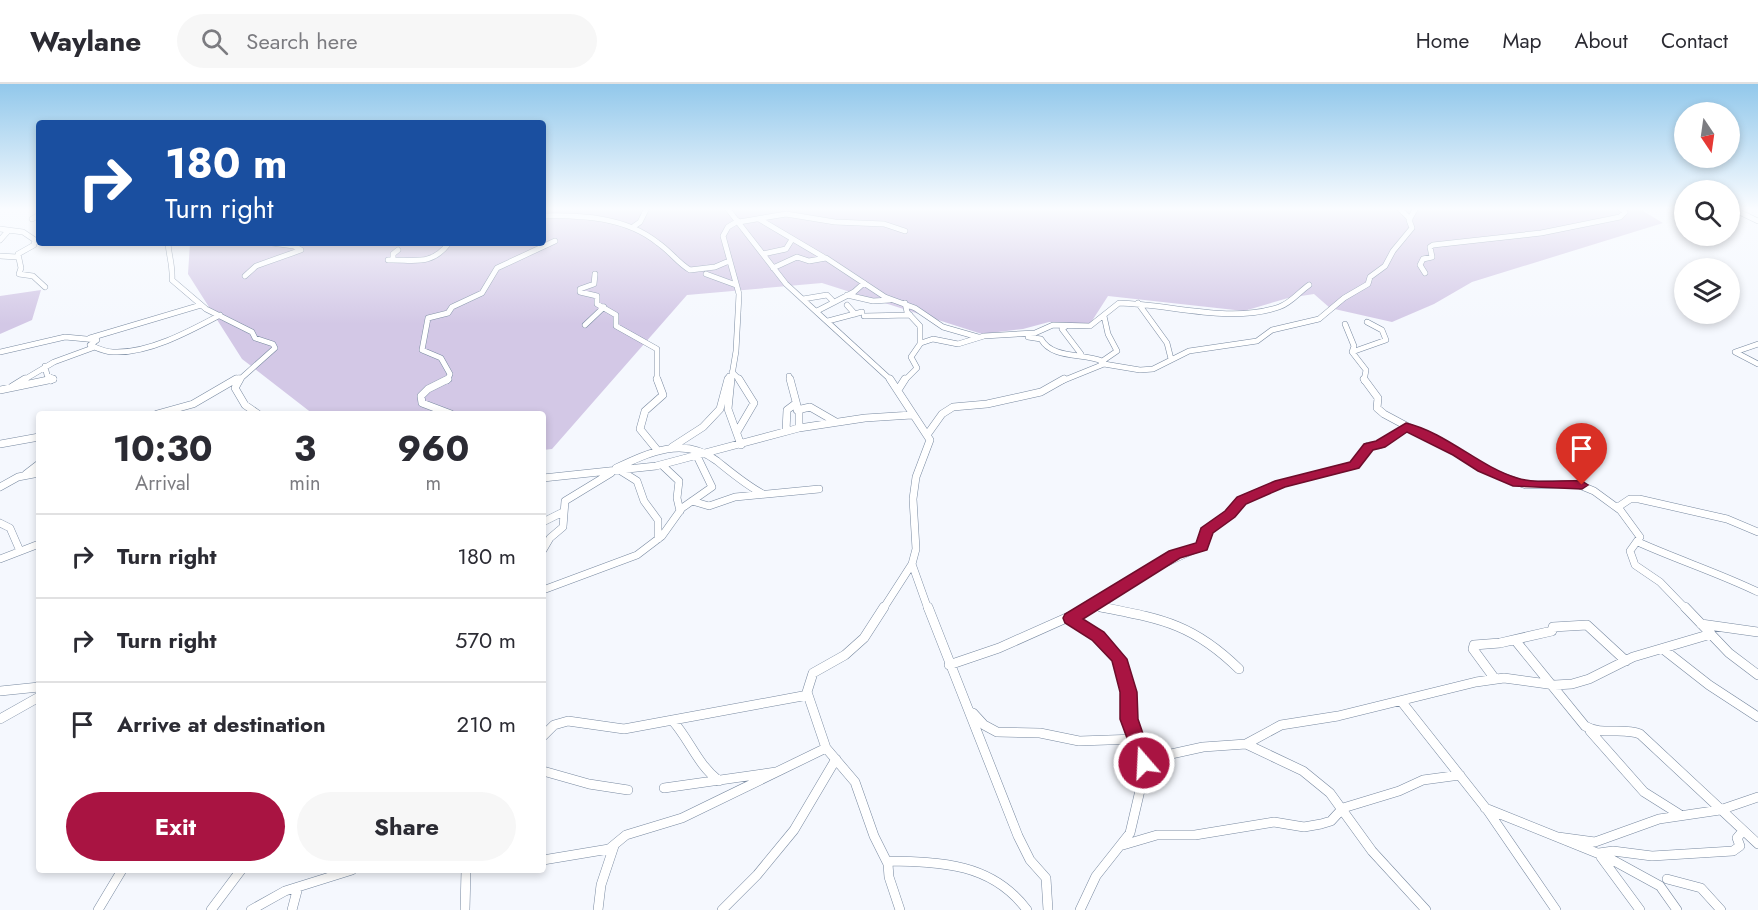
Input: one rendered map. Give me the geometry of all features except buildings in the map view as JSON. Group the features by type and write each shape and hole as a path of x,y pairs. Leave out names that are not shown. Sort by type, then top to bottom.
{"street":[{"path":"17,257 21,251 30,247"},
{"path":"168,247 169,259 173,265 172,280 201,305 275,347 264,362 179,411"},
{"path":"245,276 256,265 279,260 302,250 295,247"},
{"path":"398,250 391,260 406,262 441,254 446,247"},
{"path":"446,411 424,405 421,398 425,390 447,381 450,374 441,358 423,350 422,342 426,335 424,331 428,318 450,312 452,307 482,293 497,268 543,247"},
{"path":"663,247 687,269 716,267 729,261"},
{"path":"726,247 739,296 736,351 729,409 741,445"},
{"path":"757,247 786,284 885,374 927,435 929,446 916,477 914,499 916,549 912,564 857,647 813,673 808,695 826,747 855,782 874,836 887,861 889,877 900,910"},
{"path":"763,254 786,249 788,247"},
{"path":"808,247 837,263 892,300"},
{"path":"927,435 942,414 953,406 987,404 1041,392 1106,364 1143,370 1156,368 1193,350 1257,341 1272,330 1299,326 1323,317 1344,298 1366,286 1371,275 1385,266 1397,247"},
{"path":"1425,273 1420,265 1422,259 1432,257 1431,247"},
{"path":"0,256 17,257"},
{"path":"17,257 21,268 19,274 33,276 45,287"},
{"path":"773,268 797,257 808,261 825,258"},
{"path":"595,274 594,284 579,291 597,296 597,304 616,315 616,326 657,349 657,382 663,395 645,411 639,427 641,434 658,451"},
{"path":"706,274 736,285"},
{"path":"817,311 864,283"},
{"path":"904,303 921,329 937,340 955,344 978,337 1034,333 1050,326 1095,324 1118,303 1240,313 1281,306 1309,285"},
{"path":"803,299 827,295 832,300"},
{"path":"847,295 873,301 892,300 904,303 943,327 978,337"},
{"path":"1138,303 1167,344 1171,359"},
{"path":"88,339 201,305"},
{"path":"847,305 855,314"},
{"path":"585,326 604,307"},
{"path":"828,321 855,314 910,315"},
{"path":"0,352 65,337 99,341 90,345 113,352 142,348 220,315"},
{"path":"1098,367 1102,360 1117,352 1107,333 1110,330 1104,316"},
{"path":"1352,352 1386,340 1382,330 1367,322"},
{"path":"1345,324 1354,346 1352,352"},
{"path":"1066,326 1062,329 1067,339 1082,354"},
{"path":"898,390 907,376 917,368 911,357 921,343 921,329"},
{"path":"1002,334 1039,338 1043,345 1051,350 1082,354 1102,360"},
{"path":"921,343 937,340"},
{"path":"1758,344 1735,352 1758,364"},
{"path":"12,387 45,366 96,347"},
{"path":"1352,352 1366,370 1365,382 1378,398 1377,408 1406,427 1458,452 1482,468 1508,479 1528,485 1577,484 1594,491 1620,510 1640,537 1630,551 1635,565 1660,582 1711,634 1758,675"},
{"path":"0,390 51,381 54,379 47,375 45,366"},
{"path":"732,370 754,403 737,432"},
{"path":"670,448 700,430 720,409 723,404 722,393 732,370"},
{"path":"789,376 799,429"},
{"path":"238,378 237,393 245,405 254,411"},
{"path":"168,411 186,406"},
{"path":"786,431 787,409 796,407 810,407 836,422"},
{"path":"546,477 662,465 786,431 836,422 912,415"},
{"path":"949,665 1071,618 1174,555 1202,546 1206,531 1230,514 1242,500 1280,484 1354,465 1368,446 1380,444 1406,427"},
{"path":"0,444 36,438"},
{"path":"546,545 552,536 563,527 563,512 569,497 614,471 670,448 692,448 705,453 734,478 763,494"},
{"path":"546,589 637,555 658,539 680,511 710,490 712,483 697,456"},
{"path":"662,465 679,481 677,498 680,511"},
{"path":"24,476 36,466"},
{"path":"614,471 637,481 644,501 658,520 658,539"},
{"path":"0,487 24,476 36,474"},
{"path":"692,501 709,506 735,497 819,489"},
{"path":"1620,510 1621,502 1635,499 1727,519 1758,532"},
{"path":"546,520 563,512"},
{"path":"0,523 10,528 20,551"},
{"path":"1638,542 1689,565 1721,574 1758,592"},
{"path":"0,559 36,545"},
{"path":"912,564 949,665 970,710 1018,836 1030,860 1046,878 1048,910"},
{"path":"1093,606 1174,622 1215,644 1239,669"},
{"path":"1071,618 1098,636 1119,659 1129,692 1129,719 1145,769"},
{"path":"1495,679 1473,646 1515,640 1552,631 1553,627 1584,624 1626,662"},
{"path":"1701,624 1758,632"},
{"path":"1080,910 1096,876 1123,845 1130,833 1145,769 1152,760 1203,747 1246,744 1281,725 1328,718 1495,679 1565,685 1589,679 1626,662 1711,634"},
{"path":"1515,640 1544,674 1549,684 1636,784 1655,801 1679,814"},
{"path":"1663,649 1710,685 1758,717"},
{"path":"0,691 36,687"},
{"path":"546,733 554,724 568,722 617,730 808,695"},
{"path":"0,719 36,699"},
{"path":"1401,701 1485,808 1556,910"},
{"path":"970,710 984,725 997,732 1040,733 1079,741 1137,739"},
{"path":"672,720 683,732 701,767 719,781"},
{"path":"1589,729 1637,732 1758,844"},
{"path":"1246,744 1303,771 1330,793 1372,851 1426,910"},
{"path":"546,860 596,853 614,846 626,836 682,818 826,747"},
{"path":"722,910 758,875 794,830 836,759"},
{"path":"664,788 781,771"},
{"path":"546,772 589,784 628,790"},
{"path":"1123,845 1157,835 1195,835 1274,822 1307,827 1331,821 1343,808 1399,791 1423,780 1460,775"},
{"path":"1549,835 1595,842 1679,814 1719,810 1758,797"},
{"path":"1485,808 1597,853 1660,886 1677,910"},
{"path":"1597,853 1613,851 1652,856 1732,850 1740,846 1737,838 1743,831"},
{"path":"598,910 598,887 606,872 614,846"},
{"path":"1597,853 1609,865 1640,910"},
{"path":"887,861 925,862 974,869 1008,889 1028,910"},
{"path":"99,910 120,873"},
{"path":"211,910 239,873"},
{"path":"251,910 269,898 342,873"},
{"path":"465,910 466,873"},
{"path":"1667,879 1701,888 1721,910"},
{"path":"292,910 298,887"}],"shaded area":[{"path":"190,247 1587,247 1472,282 1434,304 1392,322 1330,308 1314,294 1288,298 1244,311 1108,296 1090,324 1049,322 1023,329 982,334 822,283 687,295 552,449 546,450 546,411 309,411 242,359 188,274"},
{"path":"41,290 32,320 0,334 0,296"}],"route":[{"path":"1144,763 1129,719 1127,708 1130,699 1129,692 1119,659 1098,636 1071,618 1113,595 1126,583 1142,576 1174,555 1202,546 1206,531 1230,514 1242,500 1280,484 1354,465 1358,463 1368,446 1380,444 1406,427 1417,430 1458,452 1482,468 1518,483 1582,485"}]}
